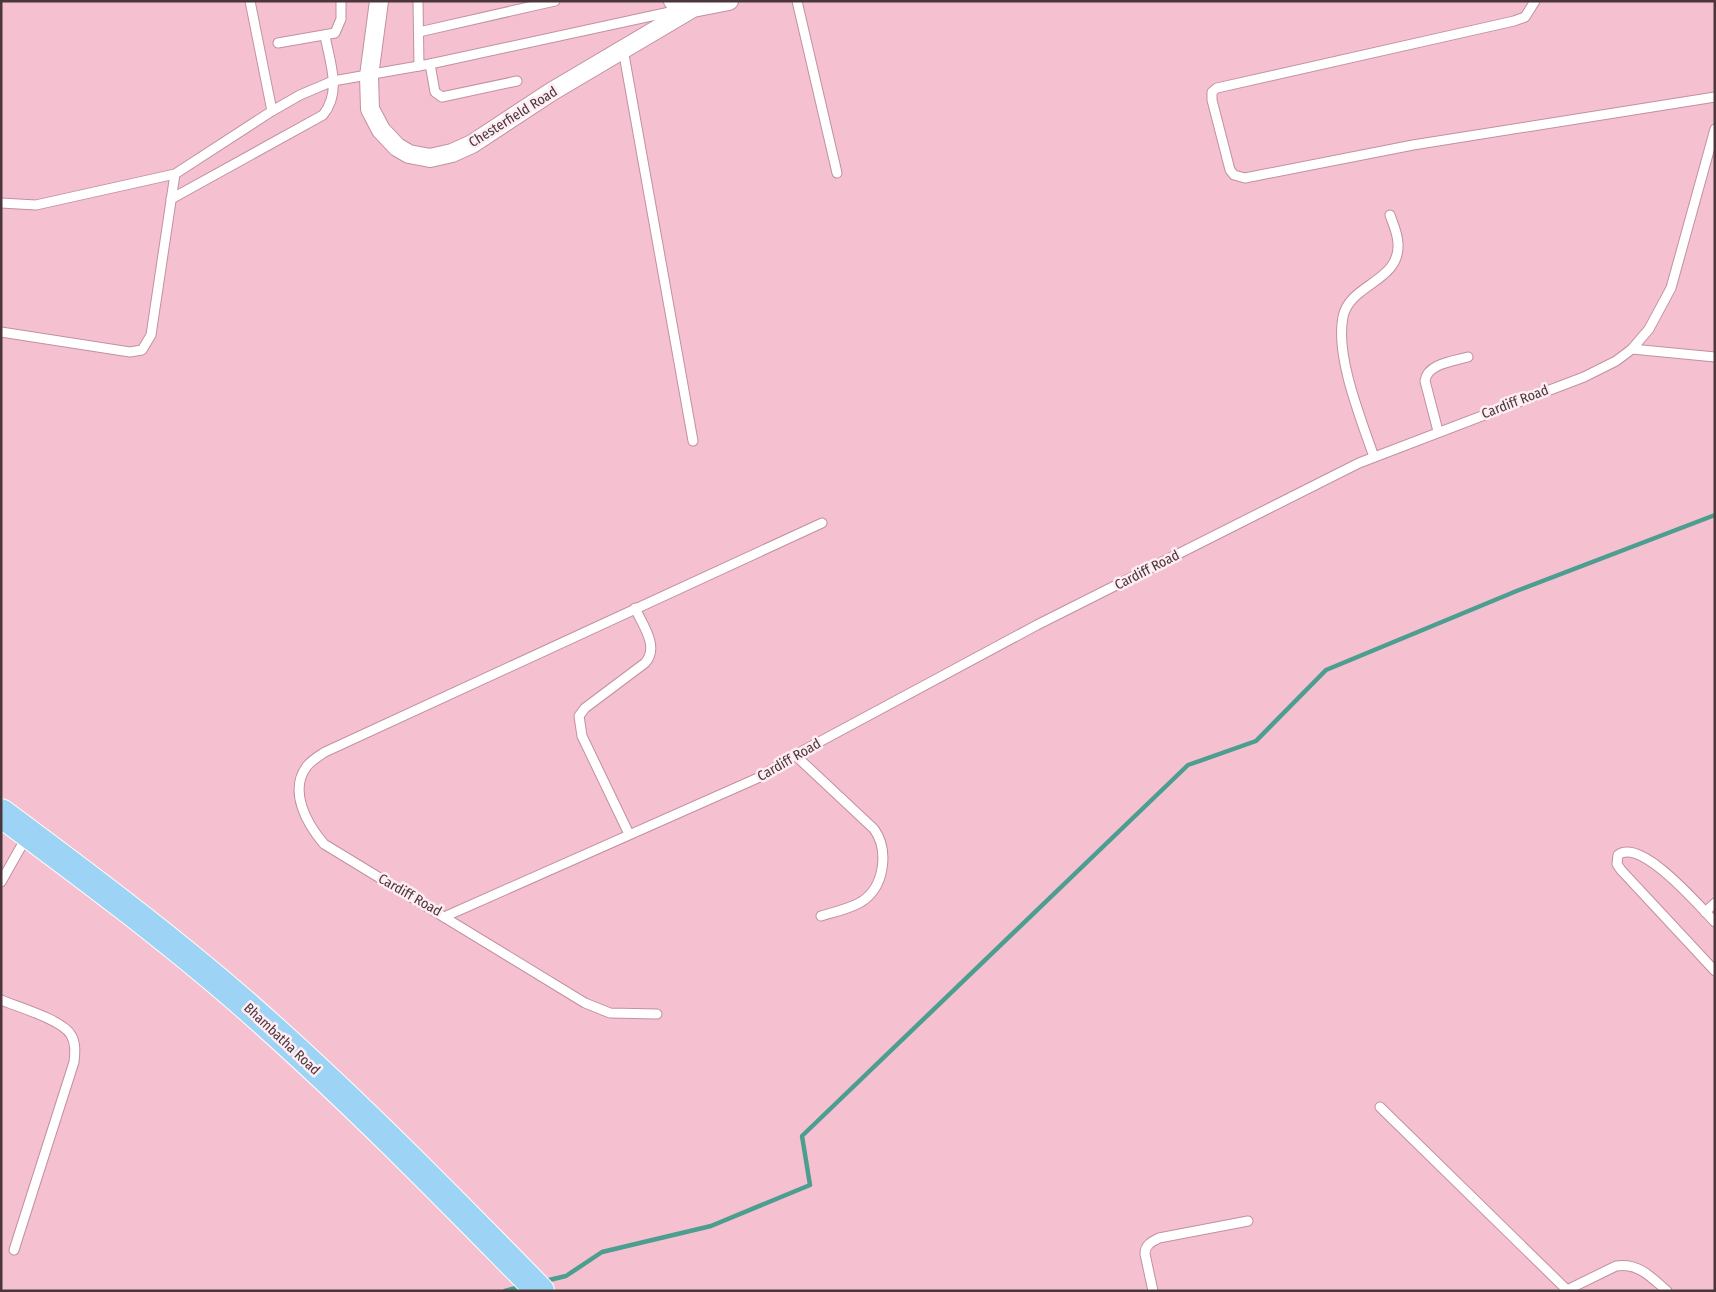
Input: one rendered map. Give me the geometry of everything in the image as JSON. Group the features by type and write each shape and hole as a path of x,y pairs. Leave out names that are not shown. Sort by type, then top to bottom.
{"main road":[{"name":"Bhambatha Road","path":"1,813 171,943 242,1002 380,1130 540,1291"}],"street":[{"name":"Chesterfield Road","path":"379,1 368,76 370,109 381,130 397,147 410,154 430,158 452,153 472,144 623,49 693,8 729,1"},
{"name":"Chesterfield Road","path":"672,1 693,8"}],"lane":[{"path":"250,1 272,111"},
{"path":"278,43 335,33 338,27 341,1"},
{"path":"418,1 419,66"},
{"path":"419,32 555,1"},
{"path":"797,1 837,173"},
{"path":"1535,1 1525,17 1514,21 1217,88 1212,92 1212,100 1230,170 1238,177 1259,176 1413,145 1715,98"},
{"name":"Chesterfield Road","path":"368,76 693,8"},
{"path":"171,199 323,115 333,97 333,81 325,36"},
{"path":"623,49 693,441"},
{"path":"430,64 435,92 442,97 517,80"},
{"path":"1,203 36,206 175,174 300,95 333,81 368,76"},
{"name":"Cardiff Road","path":"822,523 325,752 307,766 300,783 300,799 308,824 324,844 444,917 628,834 737,788 1036,625 1374,457 1584,376 1616,361 1632,350 1649,330 1671,288 1715,129"},
{"path":"1,332 130,352 142,350 151,335 175,174"},
{"path":"1374,457 1352,391 1343,342 1342,323 1346,306 1385,274 1396,258 1398,244 1390,214"},
{"path":"1632,350 1715,357"},
{"path":"1438,431 1425,381 1426,374 1431,369 1468,357"},
{"path":"628,834 582,736 579,716 585,708 645,663 650,656 650,639 634,608"},
{"path":"795,755 874,829 882,844 881,871 868,897 849,908 821,916"},
{"path":"1,882 28,833"},
{"path":"1715,922 1663,870 1640,854 1629,850 1618,855 1617,864 1621,870 1715,971"},
{"path":"1705,912 1715,903"},
{"path":"444,917 599,1010 621,1015 657,1014"},
{"path":"1,1000 63,1026 71,1035 74,1051 74,1062 14,1250"},
{"path":"1380,1107 1567,1290 1616,1266 1624,1264 1646,1273 1667,1291"},
{"path":"1152,1291 1145,1254 1145,1249 1150,1243 1159,1238 1248,1222"}],"waterway":[{"path":"545,1281 566,1276 602,1252 711,1226 810,1185 802,1136 1188,765 1256,741 1326,670 1519,590 1715,515"},
{"path":"505,1291 523,1286"}]}
